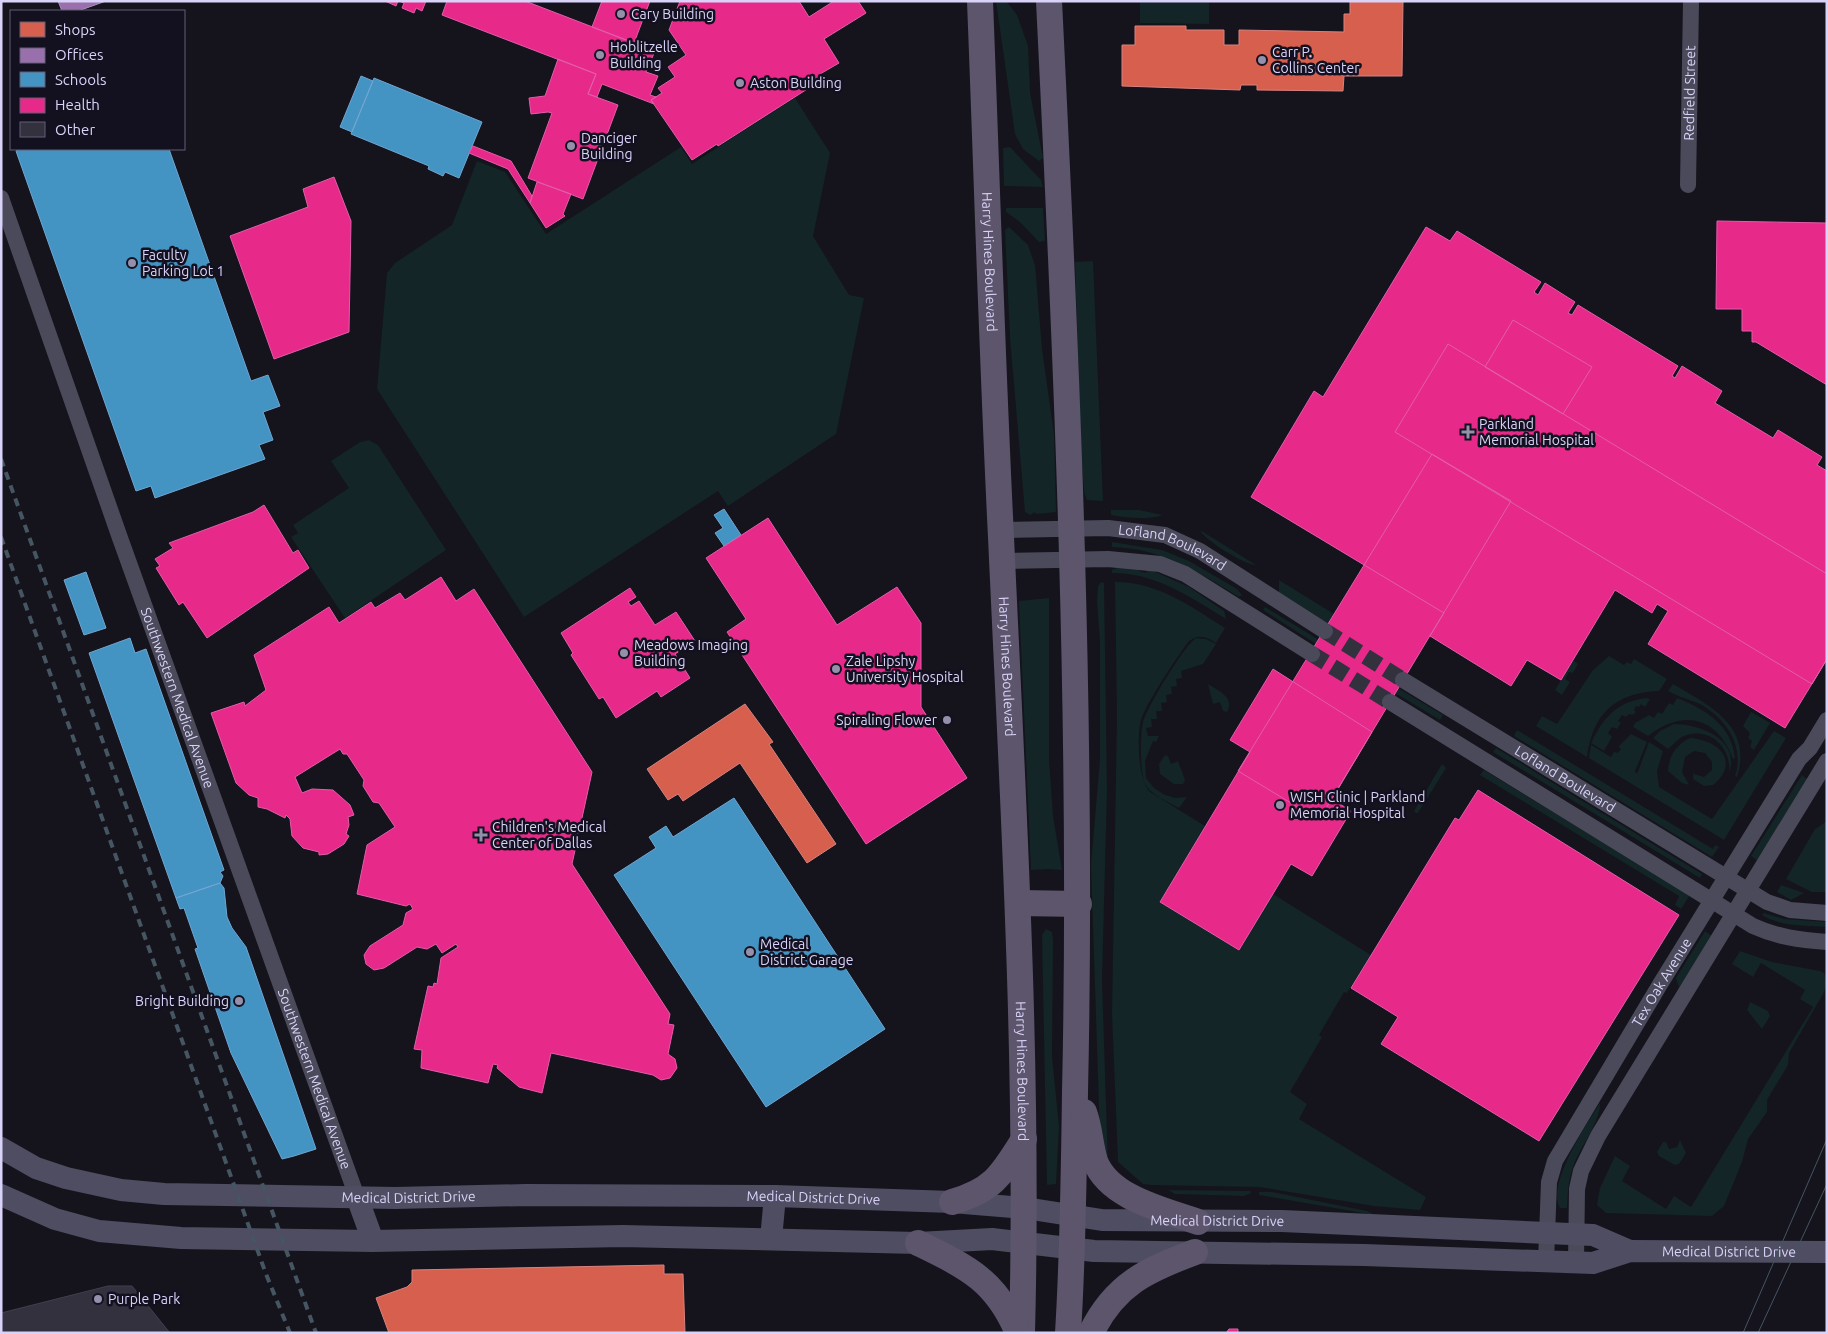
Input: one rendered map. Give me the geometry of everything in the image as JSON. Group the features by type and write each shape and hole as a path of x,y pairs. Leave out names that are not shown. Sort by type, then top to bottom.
{"main road":[{"name":"Harry Hines Boulevard","path":"980,1 1000,530 1019,903 1025,1208 1020,1333"},
{"path":"1048,1 1072,528 1079,904 1072,1248 1068,1333"},
{"path":"1019,903 1079,904"},
{"path":"1076,1089 1090,1127 1095,1160 1109,1183 1122,1192 1198,1222"},
{"path":"952,1202 974,1196 988,1186 1001,1174 1024,1139"},
{"name":"Medical District Drive","path":"1,1148 36,1168 66,1178 122,1190 215,1196 775,1196 952,1202 1025,1208 1102,1220 1282,1221 1593,1235 1630,1251"},
{"name":"Medical District Drive","path":"1,1195 55,1219 98,1231 181,1238 373,1241 623,1236 918,1243 992,1239 1094,1251 1196,1252 1576,1263 1593,1263 1630,1251 1827,1252"},
{"path":"771,1239 775,1196"},
{"path":"356,1197 373,1241"},
{"path":"918,1243 964,1265 986,1281 1011,1315 1020,1333"},
{"path":"1091,1333 1098,1318 1127,1284 1145,1272 1196,1252"}],"street":[{"name":"Redfield Street","path":"1688,185 1691,1"},
{"name":"Southwestern Medical Avenue","path":"1,198 120,538 356,1197"},
{"name":"Lofland Boulevard","path":"1000,530 1116,528 1165,535 1200,552 1325,631"},
{"name":"Lofland Boulevard","path":"1002,561 1108,559 1160,564 1184,574 1312,654"},
{"path":"1246,613 1260,591"},
{"name":"Lofland Boulevard","path":"1403,680 1767,902 1790,910 1827,913"},
{"name":"Lofland Boulevard","path":"1390,702 1734,915 1771,934 1791,939 1827,942"},
{"name":"Tex Oak Avenue","path":"1546,1262 1549,1182 1555,1161 1659,986 1799,759 1827,720"},
{"name":"Tex Oak Avenue","path":"1576,1263 1577,1189 1581,1171 1598,1136 1827,761"},
{"path":"1659,986 1682,999"}],"shaded area":[{"path":"996,1 1006,1 1017,15 1028,46 1030,93 1043,158 1039,161 1023,149 1015,134"},
{"path":"1140,1 1209,1 1209,24 1140,23"},
{"path":"795,98 830,153 813,236 849,295 864,298 836,434 728,506 718,491 524,617 377,389 387,273 395,263 452,225 477,161 505,172 546,234 681,147 692,164"},
{"path":"1010,147 1041,180 1043,187 1004,186 1003,148"},
{"path":"1006,208 1043,208 1045,241 1039,242 1020,222 1006,212"},
{"path":"1009,227 1028,245 1035,265 1042,349 1054,434 1056,512 1036,514 1035,512 1030,515 1025,512 1010,338 1005,230"},
{"path":"1093,261 1103,501 1087,500 1084,492 1081,452 1075,262"},
{"path":"369,440 378,445 446,550 345,618 291,537 298,533 293,525 349,488 331,461 360,442"},
{"path":"1111,510 1139,510 1163,515 1151,518 1131,518 1111,515"},
{"path":"1200,530 1256,565 1243,561 1225,551 1209,540"},
{"path":"1112,542 1162,550 1189,561 1237,589 1242,595 1239,597 1179,563 1147,552 1130,548 1112,547"},
{"path":"1122,566 1138,568 1139,571 1146,573 1147,570 1153,571 1189,587 1224,611 1226,619 1186,595 1158,582 1128,574 1112,573 1112,570"},
{"path":"1279,580 1334,614 1328,624 1279,593"},
{"path":"1101,582 1104,583 1107,790 1102,980 1108,1165 1100,1138 1091,865 1100,759 1100,641 1097,602 1098,586"},
{"path":"1115,582 1131,583 1159,591 1186,604 1225,628 1216,643 1202,637 1196,637 1189,641 1157,689 1146,708 1140,724 1139,756 1146,786 1150,792 1205,826 1160,902 1239,950 1273,894 1371,955 1347,993 1344,992 1319,1035 1322,1037 1290,1092 1307,1104 1299,1119 1426,1197 1420,1210 1374,1206 1260,1187 1143,1184 1118,1162 1112,1014 1117,715"},
{"path":"1049,598 1049,759 1053,816 1062,870 1031,870 1019,601"},
{"path":"1265,607 1319,640 1316,644 1263,610"},
{"path":"1196,638 1206,639 1216,644 1203,664 1181,671 1182,678 1176,679 1177,686 1171,687 1172,694 1166,695 1167,702 1161,703 1162,711 1156,711 1157,719 1151,719 1152,727 1146,728 1148,736 1159,736 1156,742 1153,741 1145,761 1146,778 1154,788 1165,795 1175,798 1187,797 1179,808 1155,795 1145,784 1141,763 1142,727 1151,704 1166,677"},
{"path":"1609,656 1624,665 1627,662 1631,664 1634,659 1667,679 1659,691 1630,696 1618,701 1609,708 1595,728 1587,757 1536,726 1542,716 1557,724 1593,670"},
{"path":"1573,660 1578,664 1573,673 1569,672 1565,679 1570,682 1562,695 1555,690"},
{"path":"1208,684 1225,695 1229,702 1227,712 1223,711 1220,702 1213,704"},
{"path":"1673,684 1714,710 1734,731 1739,744 1740,759 1737,777 1735,776 1737,754 1735,744 1725,725 1718,717 1700,704 1668,691"},
{"path":"1398,688 1443,715 1440,720 1395,693"},
{"path":"1646,698 1650,699 1645,707 1641,704 1639,707 1636,706 1634,710 1636,712 1633,715 1629,714 1626,717 1622,715 1618,721 1621,723 1617,729 1612,727 1608,733 1612,737 1604,751 1591,743 1606,718 1612,712 1627,703"},
{"path":"1677,698 1707,713 1723,727 1733,746 1735,758 1733,759 1718,734 1709,726 1698,721 1674,722 1661,727 1648,736 1633,727 1635,723 1649,715 1654,718 1658,712 1662,714 1669,703 1673,705"},
{"path":"1751,712 1770,723 1754,750 1750,747 1752,741 1748,738 1750,733 1743,726"},
{"path":"1674,724 1695,727 1706,731 1723,743 1729,751 1731,761 1729,773 1729,764 1724,749 1712,737 1696,733 1687,735 1679,739 1668,749 1653,738 1660,731"},
{"path":"1517,730 1713,849 1715,845 1719,847 1712,857 1514,736"},
{"path":"1774,731 1786,738 1724,840 1589,758 1591,745 1611,757 1614,752 1618,753 1621,749 1618,747 1631,734 1647,742 1635,771 1637,774 1649,742 1663,751 1657,771 1659,787 1712,819"},
{"path":"1690,738 1710,743 1723,754 1726,761 1725,768 1713,785 1704,786 1693,779 1694,769 1694,774 1704,777 1712,770 1712,762 1705,753 1694,751 1685,757 1682,772 1689,785 1682,783 1668,771 1674,751"},
{"path":"1496,748 1702,874 1700,878 1493,752"},
{"path":"1165,755 1168,756 1171,764 1178,761 1185,780 1183,784 1174,784 1160,774 1159,764"},
{"path":"1442,764 1446,768 1418,813 1416,813 1414,811"},
{"path":"1484,770 1690,895 1681,909 1675,905 1679,896 1480,775"},
{"path":"1802,775 1807,779 1759,862 1751,856"},
{"path":"1827,821 1827,892 1812,892 1786,879 1815,829"},
{"path":"1781,885 1804,893 1791,900 1777,892"},
{"path":"1764,913 1784,919 1827,922 1827,927 1785,924 1769,919 1762,915"},
{"path":"1046,929 1052,932 1053,940 1052,1057 1059,1127 1056,1184 1047,1185 1042,935"},
{"path":"1705,931 1712,936 1679,988 1676,978"},
{"path":"1740,951 1772,962 1820,971 1824,973 1827,982 1824,992 1789,1053 1788,1065 1767,1100 1767,1112 1748,1139 1742,1162 1724,1206 1712,1216 1606,1213 1597,1205 1600,1188 1615,1156 1630,1166 1622,1181 1666,1209 1674,1196 1691,1207 1813,1007 1800,999 1805,990 1761,963 1753,977 1732,964"},
{"path":"1750,1002 1768,1011 1770,1016 1762,1029 1747,1010"},
{"path":"1600,1103 1590,1134 1572,1170 1567,1208 1560,1208 1557,1197 1563,1170 1578,1139"},
{"path":"1680,1140 1686,1153 1679,1164 1675,1165 1659,1156 1657,1152 1663,1142 1666,1142 1669,1149 1677,1147"},
{"path":"1168,1190 1250,1191 1251,1193 1244,1196 1175,1194"},
{"path":"1259,1192 1272,1192 1367,1211 1375,1215 1259,1195"}],"building: Shops":[{"name":"Carr P. Collins Center","path":"1350,1 1403,1 1402,76 1344,76 1343,91 1257,90 1257,85 1241,85 1240,90 1122,86 1122,45 1135,45 1135,26 1186,26 1186,30 1224,30 1224,45 1239,45 1239,30 1344,32 1344,14 1350,14"},
{"path":"745,704 773,742 769,744 836,844 807,863 740,763 683,801 678,794 668,800 647,769"},
{"path":"664,1265 664,1274 683,1274 685,1333 389,1333 376,1298 407,1287 412,1282 412,1270"}],"building: Offices":[{"path":"58,1 106,1 81,10 62,10"}],"building: Schools":[{"path":"361,76 373,81 352,132 340,127"},
{"path":"374,78 482,122 459,178 445,172 443,176 428,169 429,166 351,134"},
{"name":"Faculty Parking Lot 1","path":"169,150 251,381 268,375 280,406 263,412 273,440 259,445 265,459 155,498 151,486 136,491 16,151"},
{"path":"724,509 741,535 724,546 715,533 723,528 714,515"},
{"path":"86,572 106,628 84,635 64,580"},
{"path":"130,638 135,653 146,649 224,870 220,872 223,876 220,883 176,898 89,653"},
{"name":"Medical District Garage","path":"734,798 885,1029 766,1107 614,875 656,848 649,837 666,826 673,837"},
{"name":"Bright Building","path":"220,883 224,888 227,917 232,928 246,947 316,1149 282,1159 231,1053 195,949 198,948 184,908 180,909 176,898"}],"building: Health":[{"path":"385,1 398,1 396,6"},
{"path":"399,1 426,1 422,11 416,8 414,13 402,8 404,3"},
{"name":"Hoblitzelle Building","path":"447,1 525,1 655,51 646,72 658,76 650,95 656,97 651,100 654,104 602,84 597,97 588,94 596,74 442,15"},
{"name":"Cary Building","path":"602,1 650,1 634,43 592,27"},
{"name":"Aston Building","path":"680,1 799,1 809,17 834,1 858,1 866,13 824,39 839,63 820,74 823,79 718,146 717,144 692,160 651,100 662,93 658,88 675,77 668,67 686,55 669,30"},
{"name":"Danciger Building","path":"558,59 596,74 588,94 618,105 583,199 528,178 552,113 531,114 529,98 545,96"},
{"path":"473,146 511,161 532,196 530,203 508,169 469,153"},
{"path":"334,177 351,221 349,332 274,359 230,236 308,207 303,189"},
{"path":"537,182 571,194 563,214 565,216 546,228 530,203"},
{"path":"1717,221 1827,223 1827,385 1756,342 1752,342 1752,331 1742,331 1742,309 1716,309"},
{"name":"Parkland Memorial Hospital","path":"1426,227 1450,241 1457,231 1541,282 1534,292 1538,295 1545,283 1575,302 1568,313 1572,315 1578,305 1678,366 1672,376 1675,378 1682,366 1722,391 1715,403 1773,438 1778,430 1822,457 1817,465 1827,471 1827,659 1785,728 1648,644 1668,611 1657,604 1652,613 1615,590 1561,680 1527,660 1511,686 1430,636 1444,613 1251,497 1314,391 1323,397"},
{"path":"1513,320 1592,367 1563,414 1485,367"},
{"path":"1448,344 1827,574 1827,659 1812,684 1395,432"},
{"path":"1432,454 1511,501 1319,820 1238,771"},
{"path":"264,505 293,553 298,550 309,568 207,638 183,602 179,605 156,568 160,566 155,559 173,548 169,543 253,512"},
{"name":"Zale Lipshy University Hospital","path":"768,518 837,625 897,587 921,623 921,707 967,778 866,844 727,632 746,619 706,558"},
{"name":"Children's Medical Center of Dallas","path":"441,577 456,601 474,589 592,772 572,864 670,1014 668,1024 674,1025 668,1054 675,1059 677,1068 670,1078 661,1080 653,1075 551,1053 542,1093 519,1087 497,1068 498,1065 493,1064 488,1083 421,1068 422,1050 414,1049 428,986 433,987 434,983 437,984 441,958 458,947 456,944 442,953 436,944 427,949 417,947 384,968 374,970 366,964 364,955 370,946 403,925 406,913 413,909 410,904 406,906 357,894 367,845 395,827 379,803 373,802 363,786 364,780 347,754 343,754 340,749 295,777 302,793 312,789 333,790 350,805 354,815 348,817 349,825 346,834 349,836 344,844 328,854 319,855 319,852 303,848 292,836 290,819 286,815 285,818 267,809 258,807 258,798 249,795 236,783 211,713 244,702 245,706 266,690 254,655 329,607 339,623 371,602 375,608 400,593 405,600"},
{"name":"Meadows Imaging Building","path":"630,588 636,597 628,602 631,606 639,601 655,625 676,612 695,641 675,654 690,678 661,697 657,691 616,718 603,697 599,699 571,655 573,653 561,633"},
{"name":"WISH Clinic | Parkland Memorial Hospital","path":"1273,669 1372,732 1332,799 1351,811 1312,876 1291,864 1239,950 1160,902 1250,752 1230,740"},
{"path":"1478,790 1679,915 1539,1141 1381,1044 1398,1017 1351,988 1455,818 1459,820"},
{"path":"1229,1329 1238,1329 1238,1333 1226,1333"}],"building: Other":[{"name":"Purple Park","path":"108,1286 132,1286 170,1333 1,1333 1,1313"}],"tunnel":[{"path":"1325,631 1403,680"},
{"path":"1312,654 1390,702"}],"tram line":[{"path":"1743,1333 1827,1139"},
{"path":"1758,1333 1827,1184"}],"railway":[{"path":"1,459 316,1333"},
{"path":"1,537 266,1274 290,1333"}],"place":[{"name":"Cary Building","path":"621,14"},
{"name":"Hoblitzelle Building","path":"600,55"},
{"name":"Carr P. Collins Center","path":"1262,60"},
{"name":"Aston Building","path":"740,83"},
{"name":"Danciger Building","path":"571,146"},
{"name":"Faculty Parking Lot 1","path":"132,263"},
{"name":"Parkland Memorial Hospital","path":"1468,432"},
{"name":"Meadows Imaging Building","path":"624,653"},
{"name":"Zale Lipshy University Hospital","path":"836,669"},
{"name":"Spiraling Flower","path":"947,720"},
{"name":"WISH Clinic | Parkland Memorial Hospital","path":"1280,805"},
{"name":"Children's Medical Center of Dallas","path":"481,835"},
{"name":"Medical District Garage","path":"750,952"},
{"name":"Bright Building","path":"239,1001"},
{"name":"Purple Park","path":"98,1299"}]}
